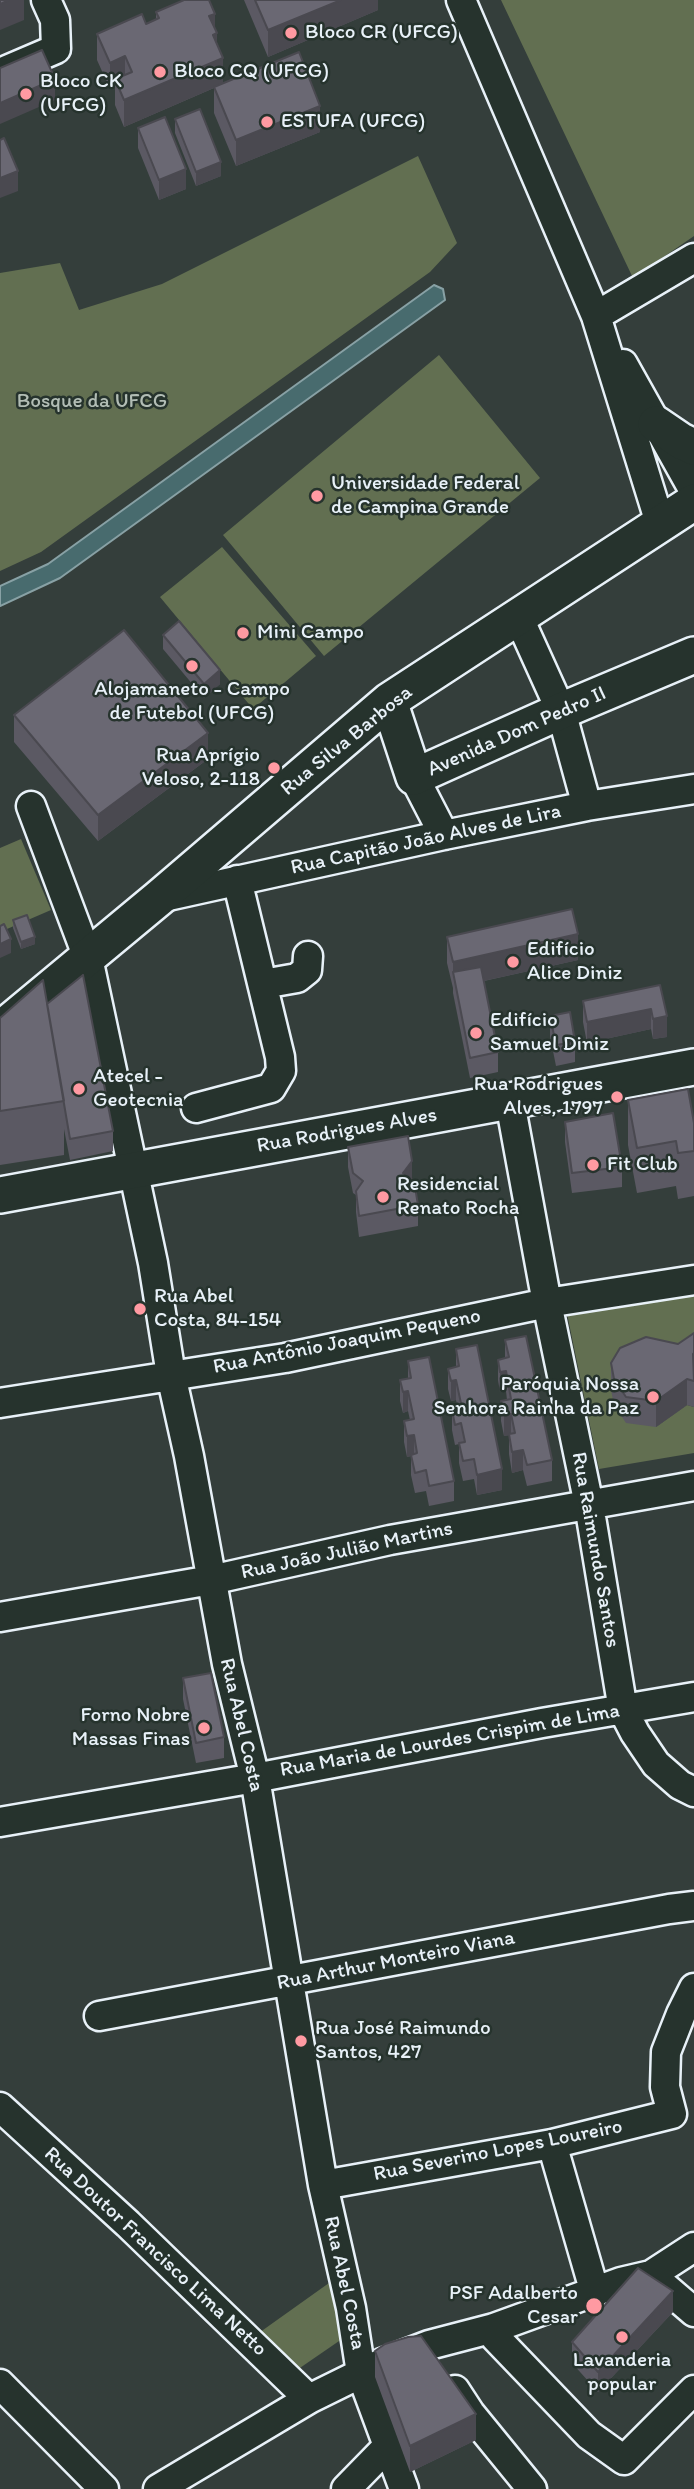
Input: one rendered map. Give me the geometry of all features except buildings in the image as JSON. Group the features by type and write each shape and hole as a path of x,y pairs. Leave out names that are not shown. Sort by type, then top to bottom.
{"main road":[{"path":"656,424 694,447"},
{"name":"Rua Silva Barbosa","path":"0,1030 389,701 694,502"},
{"name":"Avenida Dom Pedro II","path":"389,701 414,777 694,655"},
{"name":"Rua Rodrigues Alves","path":"0,1195 134,1168 694,1067"}],"street":[{"path":"0,73 56,49 55,20 46,0"},
{"path":"461,0 596,316 694,491"},
{"path":"596,316 694,258"},
{"path":"596,316 660,523"},
{"path":"518,616 561,711 587,806"},
{"path":"414,777 444,835"},
{"name":"Rua Capitão João Alves de Lira","path":"159,898 444,835 587,806 694,789"},
{"name":"Rua Abel Costa","path":"31,806 88,958 153,1263 171,1375 189,1456 227,1664 255,1777 323,2185 351,2308 361,2374 404,2489"},
{"path":"196,1108 271,1088 281,1071 280,1057 237,880"},
{"path":"263,984 297,978 307,970 308,956"},
{"name":"Rua Raimundo Santos","path":"510,1102 547,1303 589,1505 623,1710"},
{"name":"Rua Antônio Joaquim Pequeno","path":"0,1403 285,1358 547,1303 694,1280"},
{"name":"Rua João Julião Martins","path":"0,1617 211,1580 390,1539 694,1486"},
{"name":"Rua Maria de Lourdes Crispim de Lima","path":"0,1822 694,1697"},
{"path":"623,1710 656,1764 680,1785 694,1792"},
{"name":"Rua Arthur Monteiro Viana","path":"99,2016 694,1906"},
{"name":"Rua Severino Lopes Loureiro","path":"323,2185 552,2144 672,2114 665,2087 666,2052 694,1988"},
{"name":"Rua Doutor Francisco Lima Netto","path":"0,2107 128,2224 309,2399"},
{"path":"552,2144 595,2293"},
{"path":"158,2489 309,2399 361,2374 429,2345 494,2328 621,2282 651,2275 694,2246"},
{"path":"651,2275 694,2312"},
{"path":"494,2328 495,2337 589,2435 624,2460 694,2390"},
{"path":"429,2345 470,2413 532,2489"},
{"path":"0,2384 104,2489"},
{"path":"346,2489 387,2447"}],"green space":[{"path":"501,0 694,0 694,236 633,278"},
{"name":"Bosque da UFCG","path":"418,156 457,243 430,272 41,552 0,571 0,273 60,263 79,310 162,284"},
{"path":"439,355 540,478 324,656 223,535"},
{"name":"Mini Campo","path":"222,547 316,656 253,709 160,597"},
{"path":"21,839 51,910 0,932 0,848"},
{"path":"694,1271 694,1359 656,1427 687,1405 694,1407 694,1453 599,1469 563,1294"},
{"path":"329,2283 342,2339 294,2372 256,2335"}],"water":[{"path":"434,285 443,289 445,300 60,578 0,606 0,586 48,564"}],"place":[{"name":"Bloco CR (UFCG)","path":"291,33"},
{"name":"Bloco CQ (UFCG)","path":"160,72"},
{"name":"Bloco CK (UFCG)","path":"26,94"},
{"name":"ESTUFA (UFCG)","path":"267,122"},
{"name":"Universidade Federal de Campina Grande","path":"317,496"},
{"name":"Mini Campo","path":"243,633"},
{"name":"Alojamaneto - Campo de Futebol (UFCG)","path":"192,666"},
{"name":"Rua Aprígio Veloso, 2-118","path":"274,768"},
{"name":"Edifício Alice Diniz","path":"513,962"},
{"name":"Edifício Samuel Diniz","path":"476,1033"},
{"name":"Atecel - Geotecnia","path":"79,1089"},
{"name":"Rua Rodrigues Alves, 1797","path":"617,1097"},
{"name":"Fit Club","path":"593,1165"},
{"name":"Residencial Renato Rocha","path":"383,1197"},
{"name":"Rua Abel Costa, 84-154","path":"140,1309"},
{"name":"Paróquia Nossa Senhora Rainha da Paz","path":"653,1397"},
{"name":"Forno Nobre Massas Finas","path":"204,1728"},
{"name":"Rua José Raimundo Santos, 427","path":"301,2041"},
{"name":"PSF Adalberto Cesar","path":"594,2306"},
{"name":"Lavanderia popular","path":"622,2337"}]}
